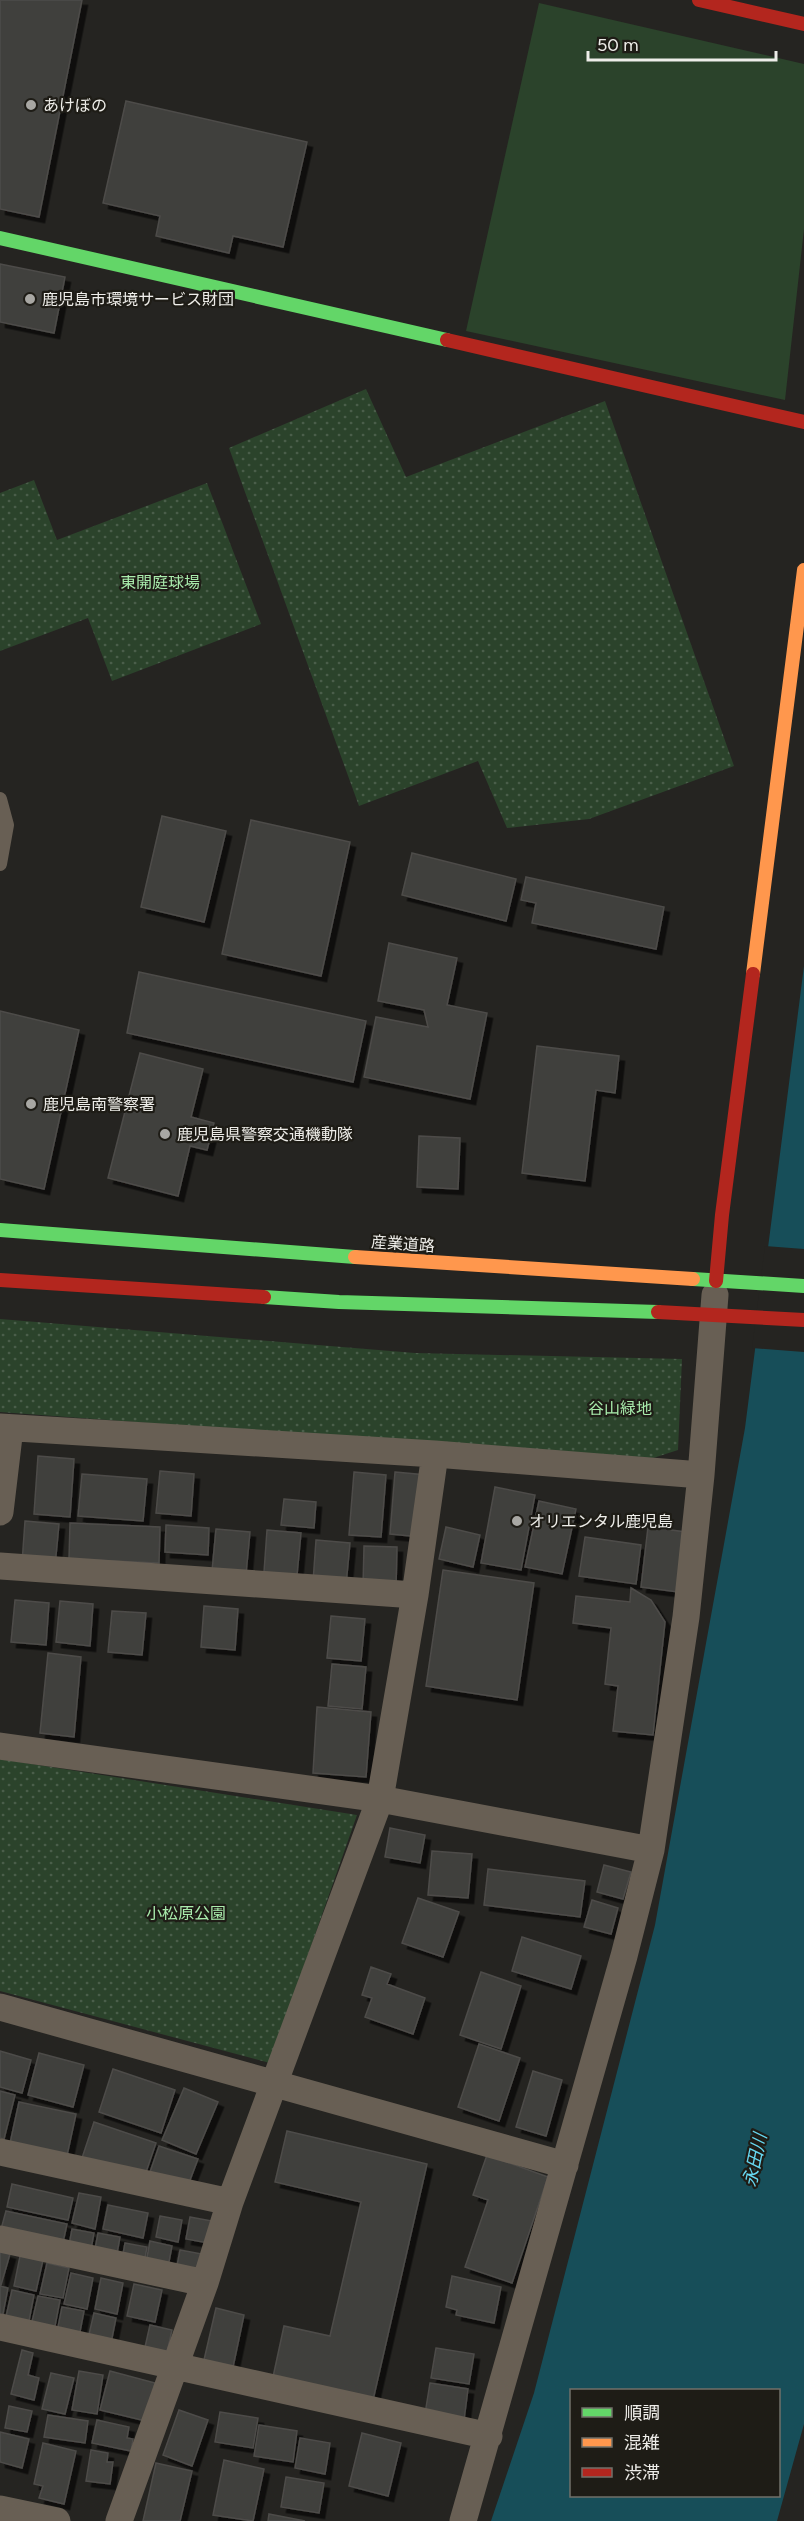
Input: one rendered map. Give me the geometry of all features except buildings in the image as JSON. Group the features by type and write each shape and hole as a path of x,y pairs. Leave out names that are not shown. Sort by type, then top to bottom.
{"street":[{"path":"699,0 804,24"},
{"path":"0,238 804,422"},
{"path":"463,2521 624,1956 651,1850 686,1617 701,1475 721,1223 804,570"},
{"name":"産業道路","path":"0,1230 410,1261 804,1286"},
{"path":"0,1281 339,1302 804,1320"},
{"path":"0,1512 5,1427 435,1454 701,1475"},
{"path":"119,2521 205,2283 230,2202 380,1799 415,1595 435,1454"},
{"path":"0,1566 415,1595"},
{"path":"0,1746 380,1799 651,1850"},
{"path":"0,2007 565,2165"},
{"path":"0,2152 230,2202"},
{"path":"0,2239 205,2283"},
{"path":"0,2327 489,2436"},
{"path":"0,2509 57,2521"}],"lane":[{"path":"0,799 8,825 0,864"}],"green space":[{"path":"539,3 804,64 804,229 785,400 466,331"},
{"path":"366,389 406,477 605,401 734,766 589,819 507,828 478,761 359,806 229,448"},
{"name":"東開庭球場","path":"34,480 57,540 207,483 261,624 112,681 88,618 0,651 0,493"},
{"name":"谷山緑地","path":"0,1319 415,1353 682,1359 678,1450 647,1460 0,1412"},
{"name":"小松原公園","path":"0,1759 357,1815 270,2063 0,1991"}],"water":[{"name":"永田川","path":"804,966 804,2424 777,2521 491,2521 534,2393 655,1925 745,1428"}],"pier":[{"path":"765,1246 804,1249 804,1352 752,1348"}],"traffic: fast":[{"path":"0,238 447,340"},
{"path":"0,1230 355,1257"},
{"path":"693,1279 804,1286"},
{"path":"264,1297 339,1302 658,1312"}],"traffic: slow":[{"path":"753,974 804,570"},
{"path":"355,1257 693,1279"}],"traffic: jam":[{"path":"699,0 804,24"},
{"path":"447,340 804,422"},
{"path":"716,1281 722,1215 753,974"},
{"path":"0,1280 264,1297"},
{"path":"658,1312 804,1320"}],"place":[{"name":"あけぼの","path":"31,105"},
{"name":"鹿児島市環境サービス財団","path":"30,299"},
{"name":"鹿児島南警察署","path":"31,1104"},
{"name":"鹿児島県警察交通機動隊","path":"165,1134"},
{"name":"オリエンタル鹿児島","path":"517,1521"}]}
